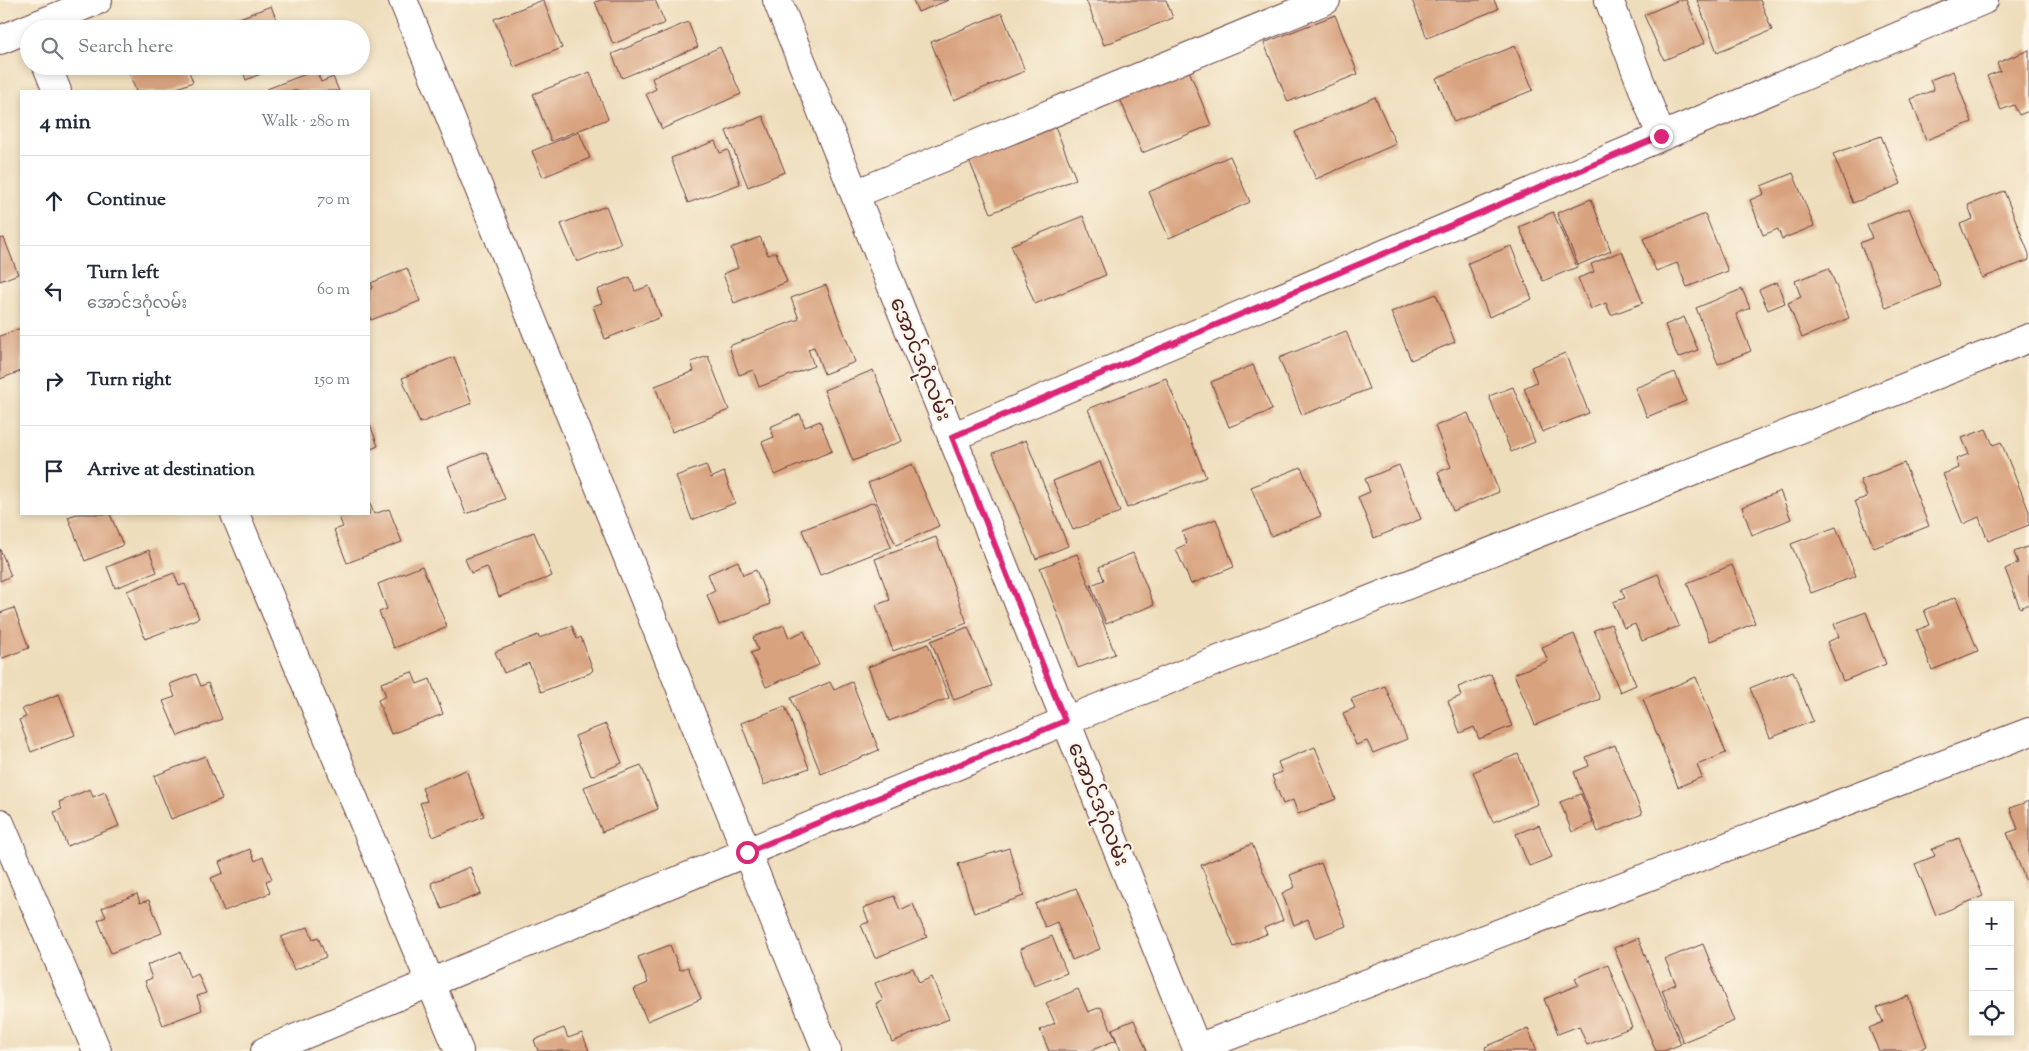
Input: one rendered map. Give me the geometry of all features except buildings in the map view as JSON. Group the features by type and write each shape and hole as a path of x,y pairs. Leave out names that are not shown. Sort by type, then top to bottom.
{"street":[{"path":"50,20 98,0"},
{"path":"403,0 827,1051"},
{"name":"အောင်ဒဂုံလမ်း","path":"777,0 1198,1050"},
{"path":"855,194 1326,0"},
{"path":"1609,0 1661,136"},
{"path":"952,437 1984,0"},
{"path":"0,40 20,32"},
{"path":"50,75 57,90"},
{"path":"265,1051 1065,721 2029,338"},
{"path":"235,515 432,982 459,1051"},
{"path":"1198,1050 2029,732"},
{"path":"0,823 97,1051"}],"route":[{"path":"747,852 1065,721 952,437 1661,136"}]}
